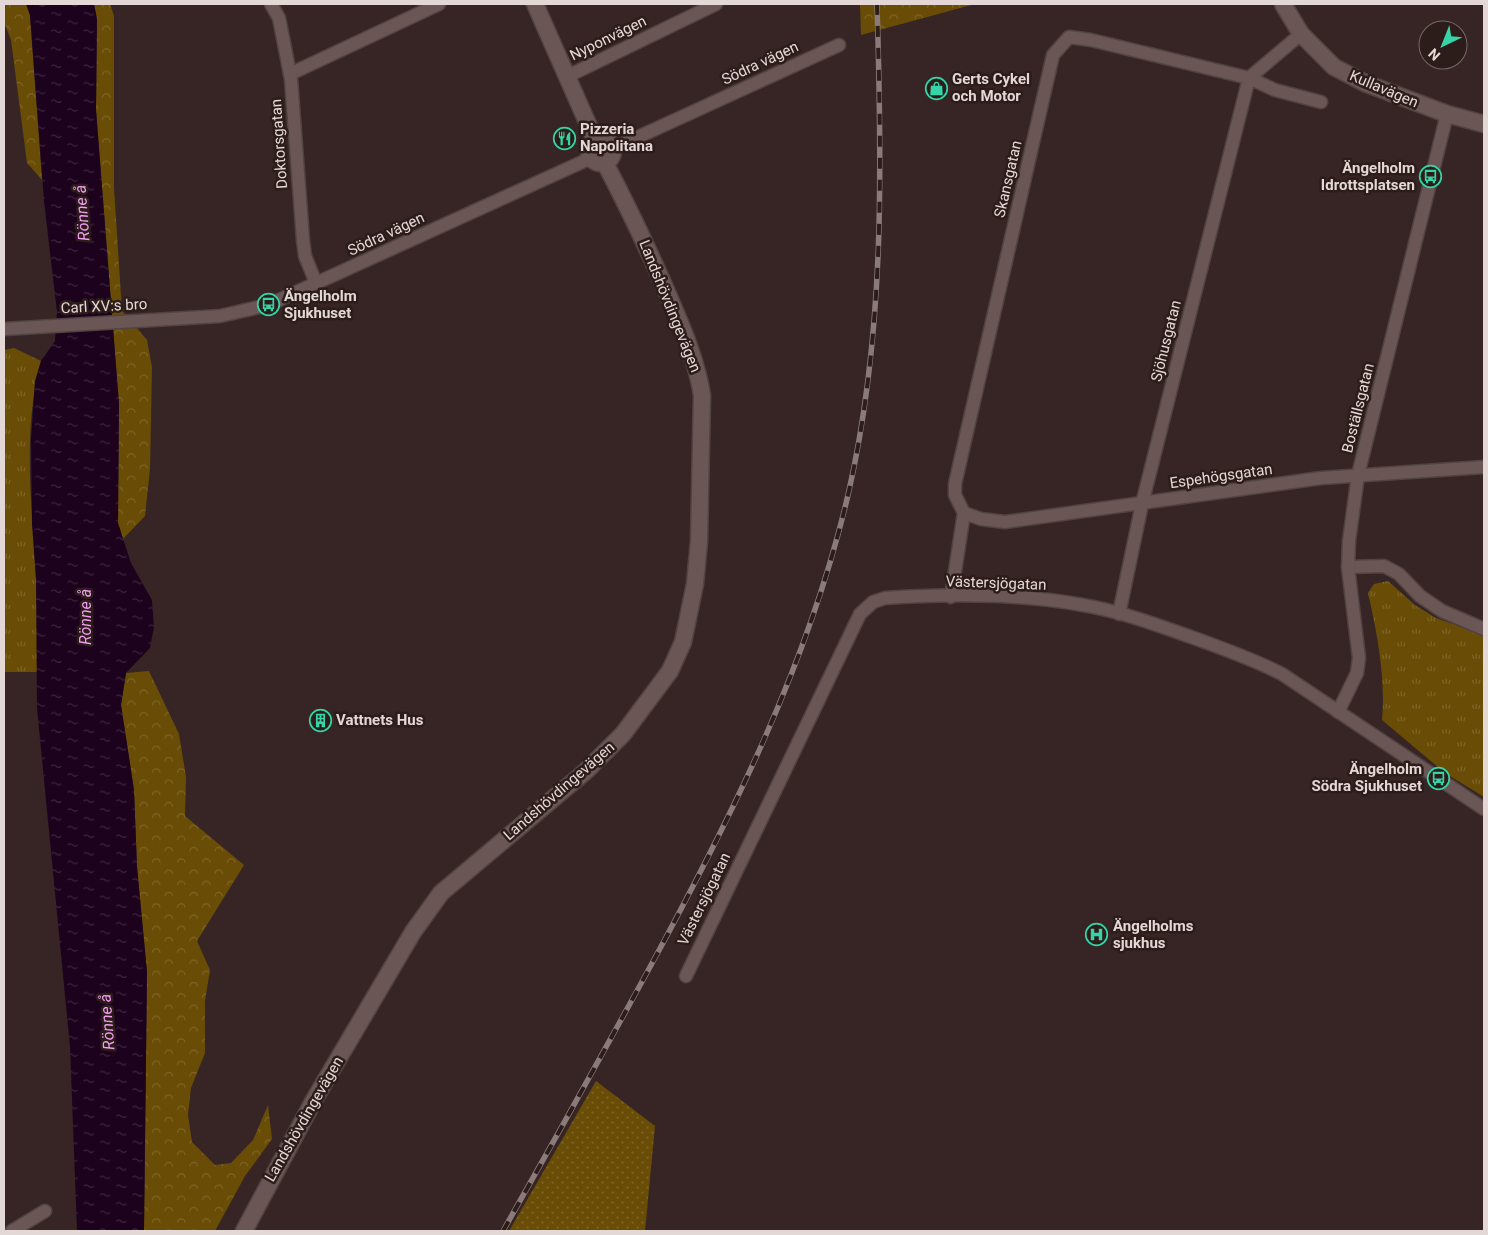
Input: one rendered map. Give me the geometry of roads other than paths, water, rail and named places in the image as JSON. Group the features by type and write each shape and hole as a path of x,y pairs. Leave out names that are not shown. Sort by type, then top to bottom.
{"street":[{"name":"Doktorsgatan","path":"271,4 278,18 290,74 302,240 305,256 316,283"},
{"path":"290,74 438,4"},
{"path":"535,4 595,140"},
{"name":"Nyponvägen","path":"568,76 716,4"},
{"name":"Kullavägen","path":"1283,4 1301,34 1334,67 1365,83 1447,114 1484,124"},
{"path":"1249,78 1301,34"},
{"name":"Skansgatan","path":"964,513 956,495 955,484 1054,55 1069,37 1249,78 1275,90 1321,102"},
{"name":"Södra vägen","path":"614,148 838,45"},
{"name":"Sjöhusgatan","path":"1119,614 1142,504 1249,78"},
{"name":"Boställsgatan","path":"1338,712 1356,674 1359,658 1348,567 1349,541 1358,475 1447,114"},
{"path":"607,139 614,148 612,157 598,161 589,148 595,140 607,139"},
{"name":"Södra vägen","path":"188,318 220,316 268,305 598,161"},
{"name":"Landshövdingevägen","path":"244,1231 310,1108 413,932 441,893 586,771 623,734 670,671 683,642 695,584 699,541 702,395 698,374 679,321 644,240 598,161"},
{"name":"Carl XV:s bro","path":"4,328 188,318"},
{"name":"Espehögsgatan","path":"964,513 981,519 1005,522 1040,519 1119,505 1142,504 1293,482 1358,475 1484,467"},
{"path":"951,597 964,513"},
{"path":"1348,567 1384,566 1399,574 1420,596 1442,611 1484,630"},
{"name":"Västersjögatan","path":"686,976 860,614 873,602 885,598 1024,598 1068,603 1119,614 1254,659 1282,674 1484,809"},
{"path":"12,1231 45,1211"}],"water":[{"name":"Rönne å","path":"26,4 94,4 97,19 96,110 119,404 118,523 131,563 152,600 154,627 150,648 126,673 121,705 134,790 137,867 147,972 144,1231 77,1231 70,1047 37,708 36,579 32,524 31,439 35,381 41,361 55,341 57,312 44,201 30,15"}],"railway":[{"path":"503,1231 650,967 710,853 765,737 790,678 832,557 848,495 860,434 875,312 880,189 877,4"}],"place":[{"name":"Gerts Cykel och Motor","path":"936,88"},
{"name":"Pizzeria Napolitana","path":"564,138"},
{"name":"Ängelholm Idrottsplatsen","path":"1431,177"},
{"name":"Ängelholm Sjukhuset","path":"268,305"},
{"name":"Vattnets Hus","path":"320,720"},
{"name":"Ängelholm Södra Sjukhuset","path":"1438,778"},
{"name":"Ängelholms sjukhus","path":"1097,935"}]}
